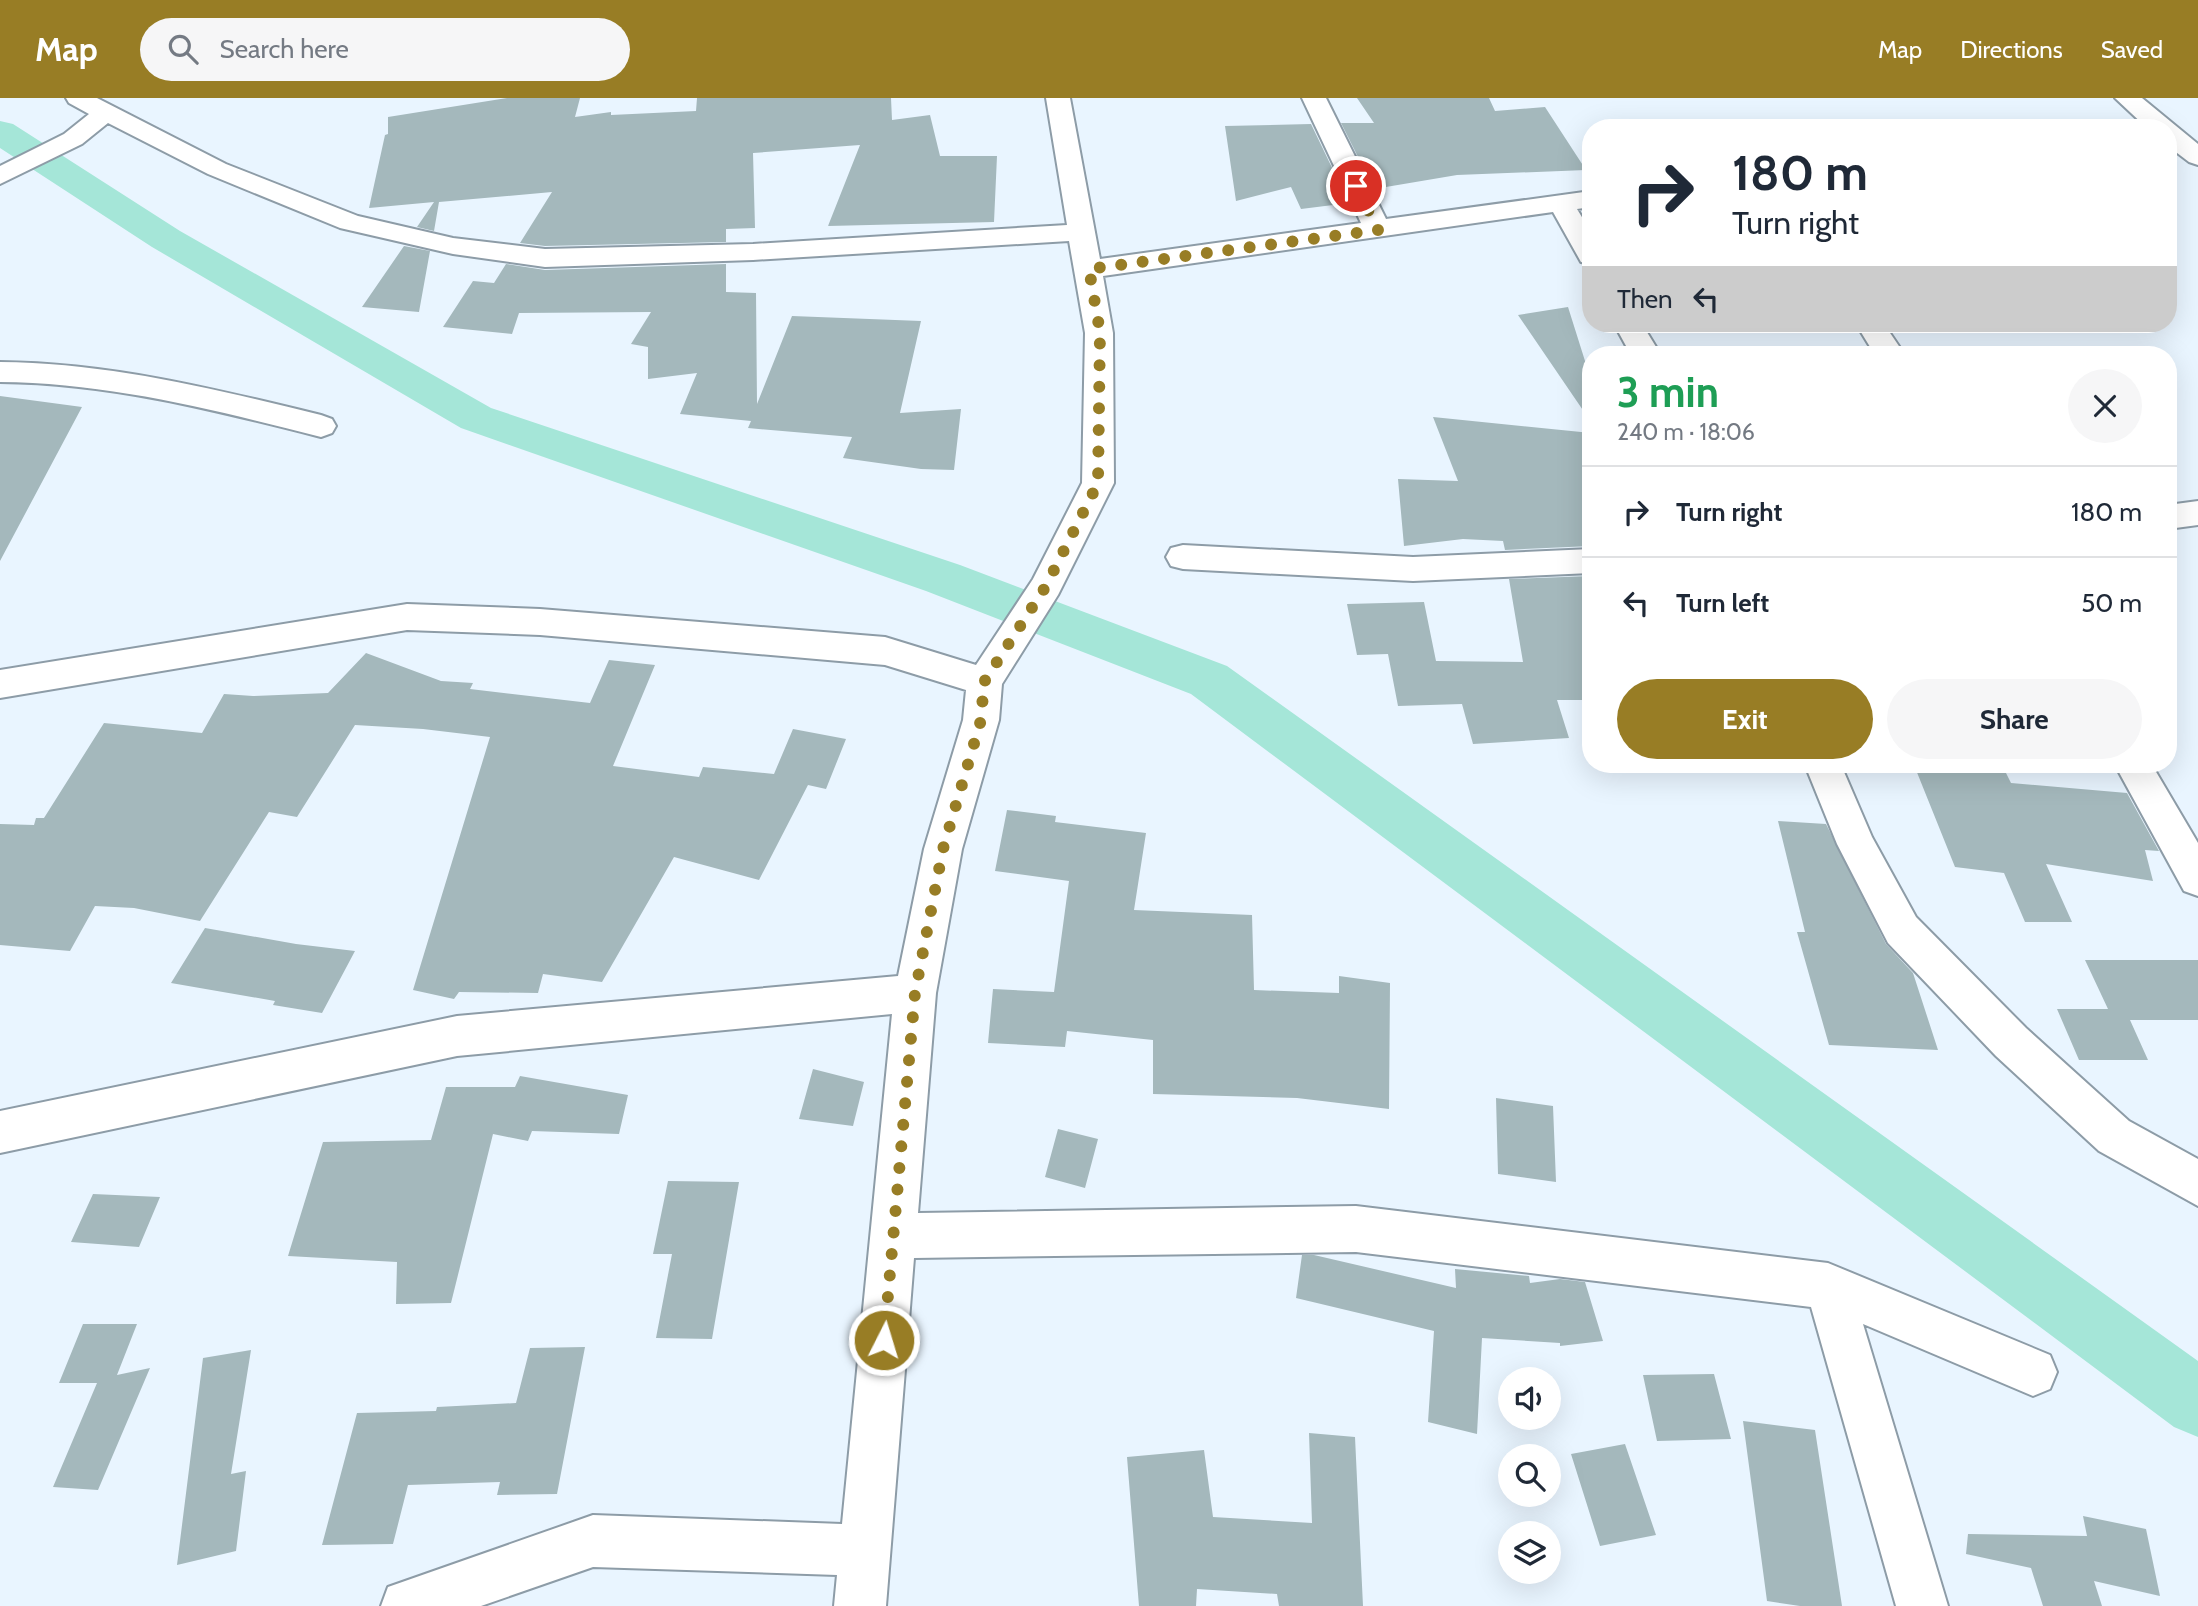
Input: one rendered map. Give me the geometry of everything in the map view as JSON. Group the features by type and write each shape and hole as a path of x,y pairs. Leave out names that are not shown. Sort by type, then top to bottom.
{"street":[{"path":"860,1606 915,993 943,849 981,720 984,682 1046,586 1098,483 1100,332 1058,98"},
{"path":"1314,98 1378,230"},
{"path":"2127,98 2152,119"},
{"path":"90,104 135,99"},
{"path":"90,104 217,169 350,222 453,246 545,258 753,252 1083,232"},
{"path":"0,176 73,139 90,104"},
{"path":"2177,133 2198,132"},
{"path":"2177,140 2198,158"},
{"path":"1089,269 1582,200"},
{"path":"1560,202 1582,240"},
{"path":"0,372 51,371 173,390 321,426"},
{"path":"2177,516 2198,513"},
{"path":"1184,557 1413,569 1582,561"},
{"path":"0,684 407,617 540,622 885,651 984,682"},
{"path":"1826,773 1856,844 1902,930 2011,1042 2114,1136 2198,1184"},
{"path":"2138,773 2198,879"},
{"path":"0,1132 457,1036 915,993"},
{"path":"894,1236 1356,1228 1828,1286 2032,1372"},
{"path":"1828,1286 1922,1606"},
{"path":"407,1606 593,1541 865,1550"}],"building":[{"path":"507,98 580,98 575,117 611,112 611,115 696,111 697,98 891,98 892,120 930,115 940,156 997,156 994,222 828,226 860,145 753,153 755,228 726,229 726,242 545,246 520,243 552,192 439,202 434,231 417,227 434,202 369,208 385,135 388,134 388,117"},
{"path":"1357,98 1489,98 1495,111 1545,107 1582,164 1582,170 1457,175 1374,189 1341,123 1374,123"},
{"path":"1311,124 1349,203 1301,209 1291,187 1236,201 1225,126"},
{"path":"404,246 430,251 419,312 362,307"},
{"path":"506,264 545,270 726,264 726,292 756,293 757,404 792,316 921,321 900,413 961,409 954,470 921,469 843,458 852,437 748,428 751,421 680,414 697,373 648,379 648,347 631,344 651,312 519,313 512,334 443,327 473,281 494,283"},
{"path":"1568,307 1582,351 1582,409 1518,315"},
{"path":"0,396 82,407 0,561"},
{"path":"1433,417 1582,432 1582,546 1505,550 1503,541 1463,539 1404,546 1398,479 1458,481"},
{"path":"1582,576 1582,700 1557,700 1569,738 1473,744 1462,704 1398,706 1388,654 1357,655 1347,604 1424,602 1436,661 1523,662 1509,579"},
{"path":"366,653 441,681 473,683 470,689 590,703 609,660 655,665 613,766 699,777 703,767 774,774 793,729 846,739 826,789 808,785 759,880 674,857 602,982 543,974 538,993 459,992 454,999 413,990 490,737 423,729 355,725 297,817 269,812 200,921 134,908 95,906 70,951 0,945 0,824 34,825 36,818 44,818 104,723 202,733 224,694 253,696 328,693"},
{"path":"1917,773 2006,773 2011,783 2127,793 2159,851 2145,850 2153,881 2046,864 2072,922 2025,922 2004,873 1955,867"},
{"path":"1007,810 1056,816 1055,822 1146,833 1134,910 1252,915 1254,990 1339,993 1339,976 1390,983 1389,1109 1297,1098 1153,1094 1153,1040 1067,1031 1065,1047 988,1043 993,989 1054,992 1069,881 995,871"},
{"path":"1778,821 1826,824 1886,944 1913,973 1938,1050 1829,1045 1797,932 1805,932"},
{"path":"205,928 355,951 322,1013 273,1005 275,1001 171,983"},
{"path":"2085,960 2198,960 2198,1020 2130,1020 2148,1060 2079,1060 2057,1009 2108,1009"},
{"path":"813,1069 864,1082 853,1126 799,1119"},
{"path":"520,1076 628,1095 619,1134 532,1131 528,1141 493,1134 451,1303 396,1304 397,1262 288,1256 323,1142 431,1140 446,1087 515,1087"},
{"path":"1496,1098 1553,1106 1556,1182 1498,1174"},
{"path":"1058,1129 1098,1139 1085,1188 1045,1177"},
{"path":"668,1181 739,1182 712,1339 656,1338 672,1254 653,1254"},
{"path":"93,1194 160,1197 139,1247 71,1242"},
{"path":"1302,1255 1314,1255 1456,1288 1455,1269 1529,1276 1530,1283 1560,1279 1585,1282 1603,1341 1560,1346 1560,1343 1482,1338 1477,1434 1428,1422 1434,1331 1296,1298"},
{"path":"83,1324 137,1324 117,1375 150,1368 98,1490 53,1487 97,1383 59,1383"},
{"path":"585,1347 557,1494 497,1495 500,1482 408,1485 393,1544 322,1545 357,1413 436,1411 437,1407 516,1403 530,1348"},
{"path":"251,1350 231,1474 246,1471 236,1551 177,1565 203,1358"},
{"path":"1714,1374 1731,1439 1657,1441 1643,1375"},
{"path":"1743,1421 1815,1430 1842,1606 1800,1606 1767,1601"},
{"path":"1309,1433 1355,1437 1363,1606 1279,1606 1277,1594 1197,1589 1196,1606 1139,1606 1127,1457 1204,1450 1213,1517 1312,1523"},
{"path":"1625,1444 1656,1535 1600,1546 1571,1454"},
{"path":"2083,1516 2146,1529 2160,1596 2094,1581 2102,1606 2043,1606 2031,1568 1966,1554 1968,1534 2087,1536"}],"waterway":[{"path":"0,132 166,239 476,418 943,578 1209,680 2198,1403"}],"route":[{"path":"884,1340 915,993 943,849 981,720 984,682 1046,586 1098,483 1100,332 1089,269 1378,230 1356,186"}]}
